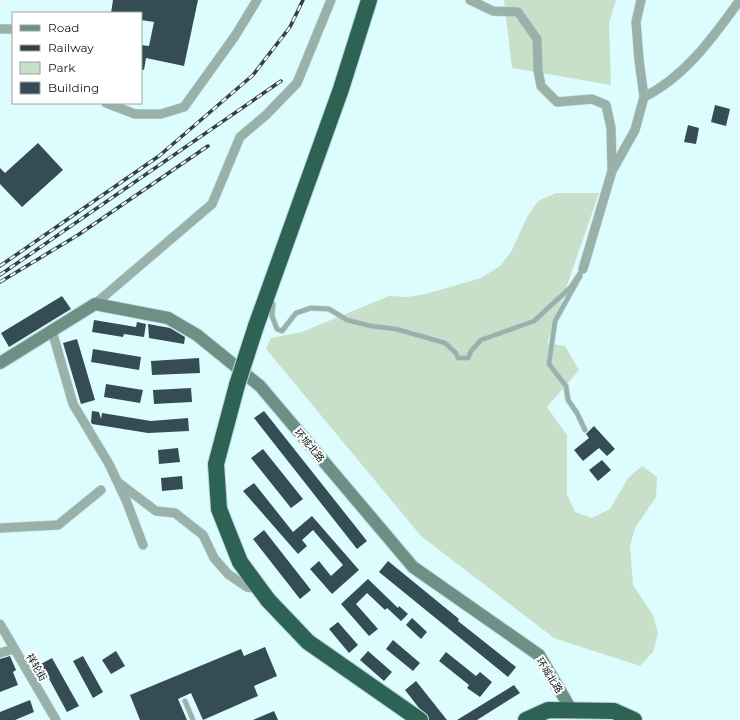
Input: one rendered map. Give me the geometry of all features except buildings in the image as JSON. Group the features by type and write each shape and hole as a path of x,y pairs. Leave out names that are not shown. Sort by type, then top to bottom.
{"highway":[{"path":"369,0 341,89 256,326 237,385 216,464 216,488 219,509 240,562 260,589 308,642 420,720"},
{"path":"526,720 548,710 614,711 634,720"}],"street":[{"path":"109,104 135,114 161,114 184,106 235,36 257,0"},
{"path":"0,363 95,304 212,204 240,137 297,83 331,0"},
{"path":"470,0 493,11 518,12 537,38 538,70 541,86 557,102 592,99 606,105 611,128 612,171"},
{"path":"583,269 612,171 635,130 644,98 636,22 641,0"},
{"path":"644,98 662,89 689,64 722,26 740,0"},
{"path":"0,29 12,29"},
{"name":"环城北路","path":"95,304 168,318 197,334 260,386 413,566 539,655 572,711"},
{"path":"52,330 73,404 118,482 143,545"},
{"path":"118,482 156,510 175,513 203,535 214,558 228,574 247,586 260,589"},
{"path":"0,528 58,525 101,490"},
{"name":"祥轮街","path":"0,624 56,720"},
{"path":"0,653 14,649"}],"lane":[{"path":"266,299 273,304 272,316 277,329 282,331 296,313 311,308 329,309 347,320 371,326 396,329 445,343 456,353 458,358 462,359 468,358 471,351 481,340 534,321 571,287 583,269"},
{"path":"583,269 578,284 555,321 549,364 566,386 568,400 578,413 585,430"},
{"path":"185,701 193,720"}],"green space":[{"path":"504,0 616,0 609,23 611,85 512,68"},
{"path":"556,193 599,193 547,343 565,346 579,370 547,407 567,435 567,494 575,512 592,518 610,509 628,478 642,466 657,477 656,497 635,528 630,546 633,585 653,615 658,633 653,652 640,666 554,638 421,536 266,349 271,338 302,332 389,296 407,297 426,294 481,278 500,266 511,252 527,217 538,201"}],"railway":[{"path":"0,266 159,156 253,75 290,27 303,0"},
{"path":"0,275 281,81"},
{"path":"0,282 78,235 208,146"}]}
